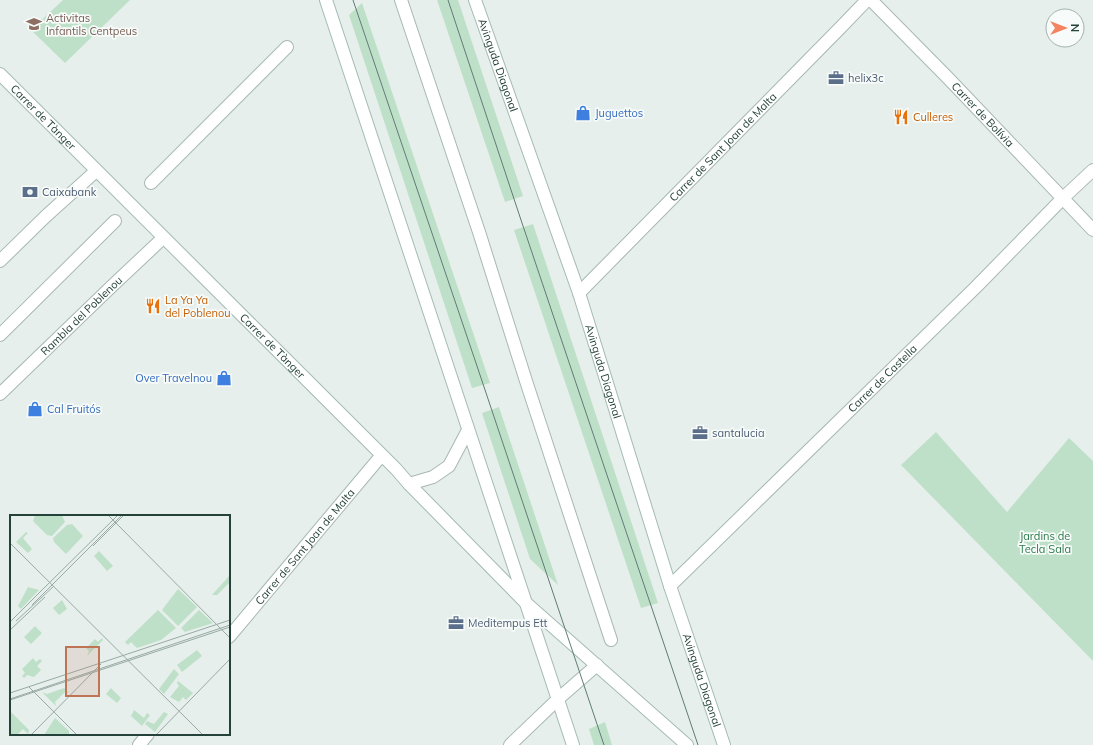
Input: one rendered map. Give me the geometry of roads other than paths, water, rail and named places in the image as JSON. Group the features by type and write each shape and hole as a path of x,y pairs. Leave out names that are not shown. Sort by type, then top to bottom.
{"street":[{"path":"326,0 573,745"},
{"path":"400,0 479,232 611,640"},
{"name":"Avinguda Diagonal","path":"475,0 579,293 670,586 724,745"},
{"name":"Carrer de Sant Joan de Malta","path":"579,293 843,26 866,0"},
{"name":"Carrer de Bolívia","path":"871,0 948,78 1093,230"},
{"path":"151,183 287,47"},
{"name":"Carrer de Tànger","path":"0,74 396,469 526,603 687,745"},
{"name":"Carrer de Castella","path":"670,586 977,286 1063,198 1093,170"},
{"path":"0,262 46,216 96,171"},
{"path":"0,335 115,221"},
{"name":"Rambla del Poblenou","path":"0,394 163,238"},
{"path":"409,484 433,476 449,466 468,430"},
{"name":"Carrer de Sant Joan de Malta","path":"230,636 382,456"},
{"path":"510,745 558,699 597,665"},
{"path":"138,745 147,735"}],"tram line":[{"path":"353,0 604,745"},
{"path":"448,0 698,745"}],"place":[{"name":"Activitas Infantils Centpeus","path":"34,24"},
{"name":"helix3c","path":"836,78"},
{"name":"Juguettos","path":"583,113"},
{"name":"Culleres","path":"901,117"},
{"name":"Caixabank","path":"30,192"},
{"name":"La Ya Ya del Poblenou","path":"153,306"},
{"name":"Over Travelnou","path":"224,378"},
{"name":"Cal Fruitós","path":"35,409"},
{"name":"santalucia","path":"700,433"},
{"name":"Meditempus Ett","path":"456,623"}],"park label":[{"name":"Jardins de Tecla Sala","path":"1045,542"}]}
